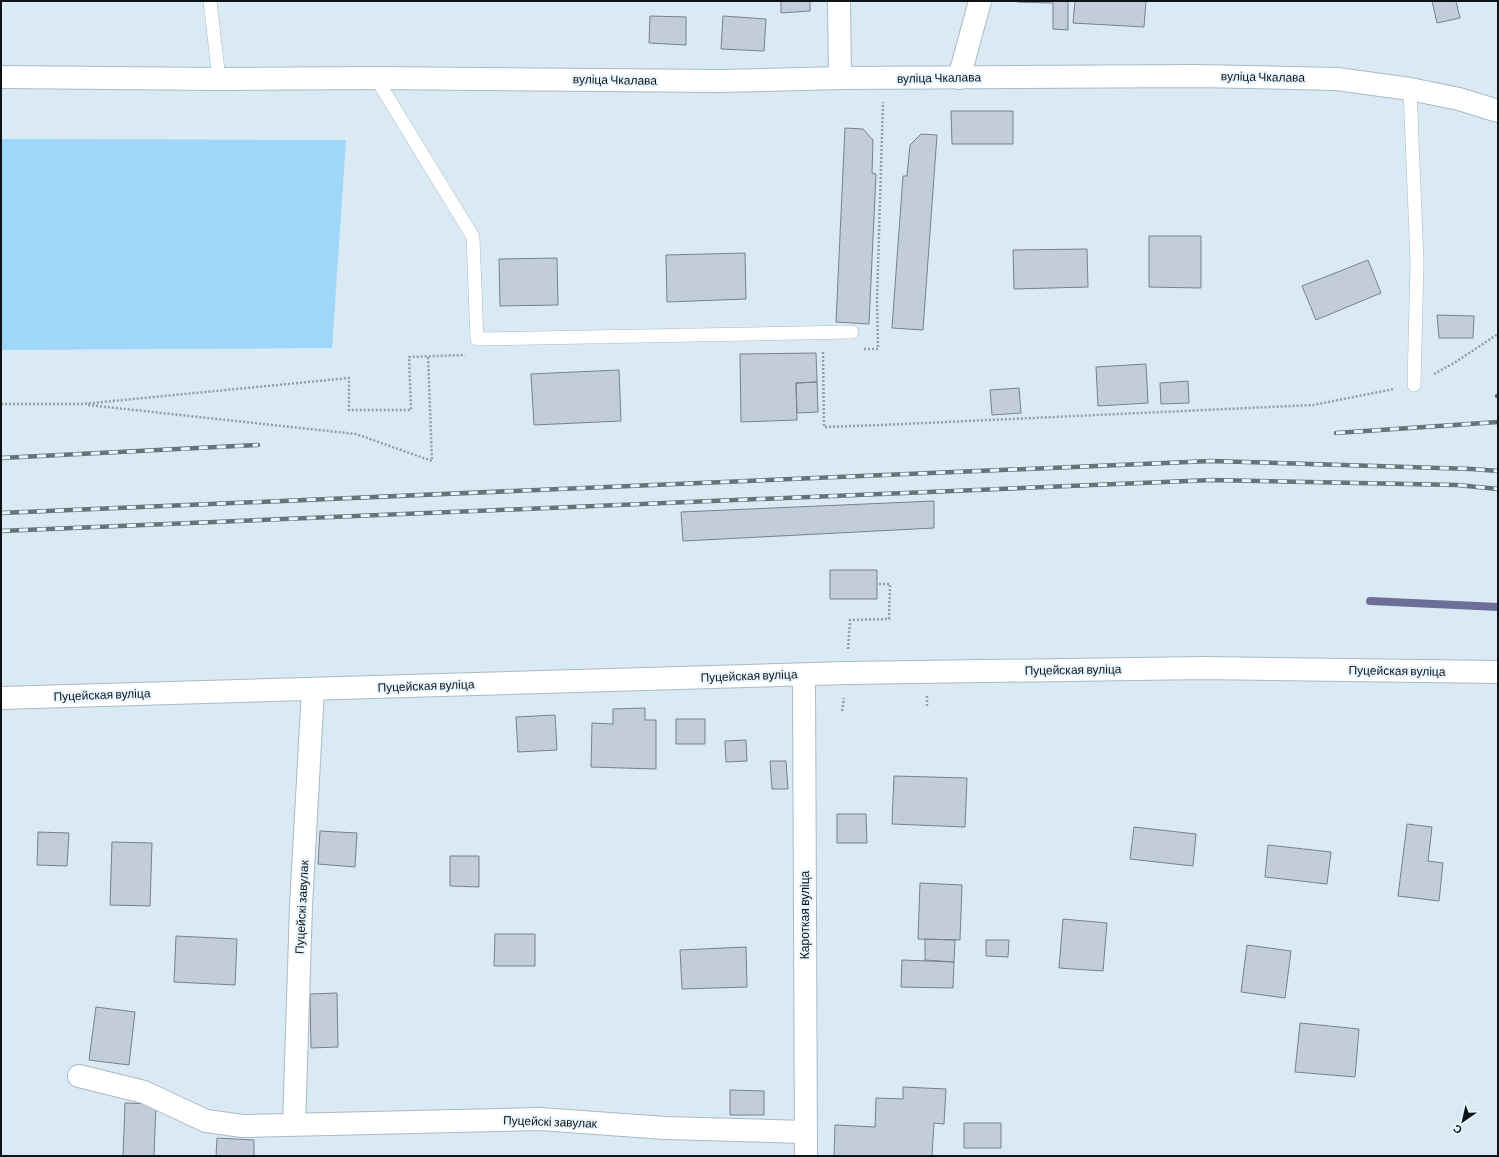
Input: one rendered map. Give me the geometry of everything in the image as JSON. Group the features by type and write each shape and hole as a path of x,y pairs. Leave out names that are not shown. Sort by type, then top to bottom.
{"street":[{"path":"839,1 840,78"},
{"path":"959,78 980,1"},
{"name":"вуліца Чкалава","path":"1,78 376,78 712,81 840,78 1196,76 1332,79 1410,90 1459,99 1498,111"},
{"name":"Пуцейская вуліца","path":"1,698 846,673 1204,668 1498,672"},
{"name":"Кароткая вуліца","path":"804,675 806,1156"},
{"name":"Пуцейскі завулак","path":"294,1125 301,906 314,689"},
{"name":"Пуцейскі завулак","path":"79,1076 144,1092 206,1121 243,1126 540,1119 665,1128 806,1132"}],"lane":[{"path":"210,1 219,79"},
{"path":"376,78 473,237 477,339 852,332"},
{"path":"1410,90 1417,262 1414,385"}],"path":[{"path":"878,349 877,299 882,113 885,78"},
{"path":"823,349 824,427 1313,405 1414,385 1454,363 1498,334"},
{"path":"82,404 356,434 432,461 428,356"},
{"path":"1,404 82,404 349,378 349,410 411,410 410,378"},
{"path":"846,673 850,620 889,619 890,584 878,584"}],"shaded area":[{"path":"1,139 346,140 332,348 1,350"}],"building":[{"path":"781,1 810,1 810,11 781,13"},
{"path":"1017,1 1068,1 1068,30 1053,29 1053,3"},
{"path":"1075,1 1146,1 1144,27 1073,23"},
{"path":"1432,1 1456,1 1460,18 1437,23"},
{"path":"650,16 686,17 686,45 649,43"},
{"path":"723,16 766,19 764,51 721,49"},
{"path":"951,111 1013,111 1013,144 952,144"},
{"path":"845,128 863,129 873,140 872,173 876,174 869,324 836,322"},
{"path":"921,134 937,135 923,330 892,328 903,176 907,176 910,145"},
{"path":"1149,236 1201,236 1201,288 1149,287"},
{"path":"1087,249 1088,287 1014,289 1013,250"},
{"path":"745,253 746,299 667,302 666,255"},
{"path":"557,258 558,305 500,306 499,259"},
{"path":"1368,260 1381,293 1316,320 1302,286"},
{"path":"1437,315 1474,316 1473,338 1439,338"},
{"path":"816,353 817,382 796,383 797,420 741,422 740,354"},
{"path":"1146,364 1148,403 1098,406 1096,367"},
{"path":"619,370 621,421 534,425 531,374"},
{"path":"1188,381 1189,403 1161,404 1160,383"},
{"path":"817,382 818,412 797,413 796,383"},
{"path":"1019,388 1021,413 992,415 990,390"},
{"path":"934,501 934,528 683,541 681,512"},
{"path":"830,570 877,570 877,599 830,599"},
{"path":"645,708 645,720 656,720 656,769 591,767 592,723 613,724 613,709"},
{"path":"555,715 557,750 518,752 516,717"},
{"path":"676,719 705,719 705,744 676,744"},
{"path":"746,740 747,761 726,762 725,741"},
{"path":"770,761 786,761 788,789 772,789"},
{"path":"894,776 967,778 965,827 892,824"},
{"path":"837,814 866,814 867,843 837,843"},
{"path":"1407,824 1432,827 1428,861 1443,863 1439,901 1398,896"},
{"path":"1134,827 1196,834 1193,866 1130,859"},
{"path":"320,831 357,833 355,867 318,864"},
{"path":"38,832 69,833 67,866 37,865"},
{"path":"112,842 152,843 150,906 110,905"},
{"path":"1268,845 1331,852 1327,884 1265,877"},
{"path":"450,856 479,856 479,887 450,886"},
{"path":"920,883 962,885 960,940 918,939"},
{"path":"1063,919 1107,923 1103,971 1059,968"},
{"path":"495,934 535,934 535,966 494,966"},
{"path":"176,936 237,939 235,985 174,982"},
{"path":"925,939 955,940 954,962 925,960"},
{"path":"986,940 1009,940 1008,957 986,956"},
{"path":"1247,945 1291,951 1285,998 1241,992"},
{"path":"746,947 747,987 682,989 680,950"},
{"path":"902,960 954,962 953,988 901,987"},
{"path":"337,993 338,1047 311,1048 310,994"},
{"path":"96,1007 135,1012 129,1065 89,1060"},
{"path":"1300,1023 1359,1029 1355,1077 1295,1072"},
{"path":"903,1087 946,1089 944,1124 934,1123 932,1156 834,1156 835,1125 875,1127 876,1098 903,1099"},
{"path":"730,1090 764,1091 764,1115 730,1115"},
{"path":"125,1103 156,1104 154,1156 123,1156"},
{"path":"964,1123 1001,1123 1001,1148 964,1148"},
{"path":"217,1138 254,1140 254,1156 216,1156"}],"waterway":[{"path":"1370,601 1498,607"}],"railway":[{"path":"1336,433 1498,422"},
{"path":"1,458 258,445"},
{"path":"1,513 1211,461 1498,471"},
{"path":"1,531 1212,480 1457,485 1498,489"}]}
